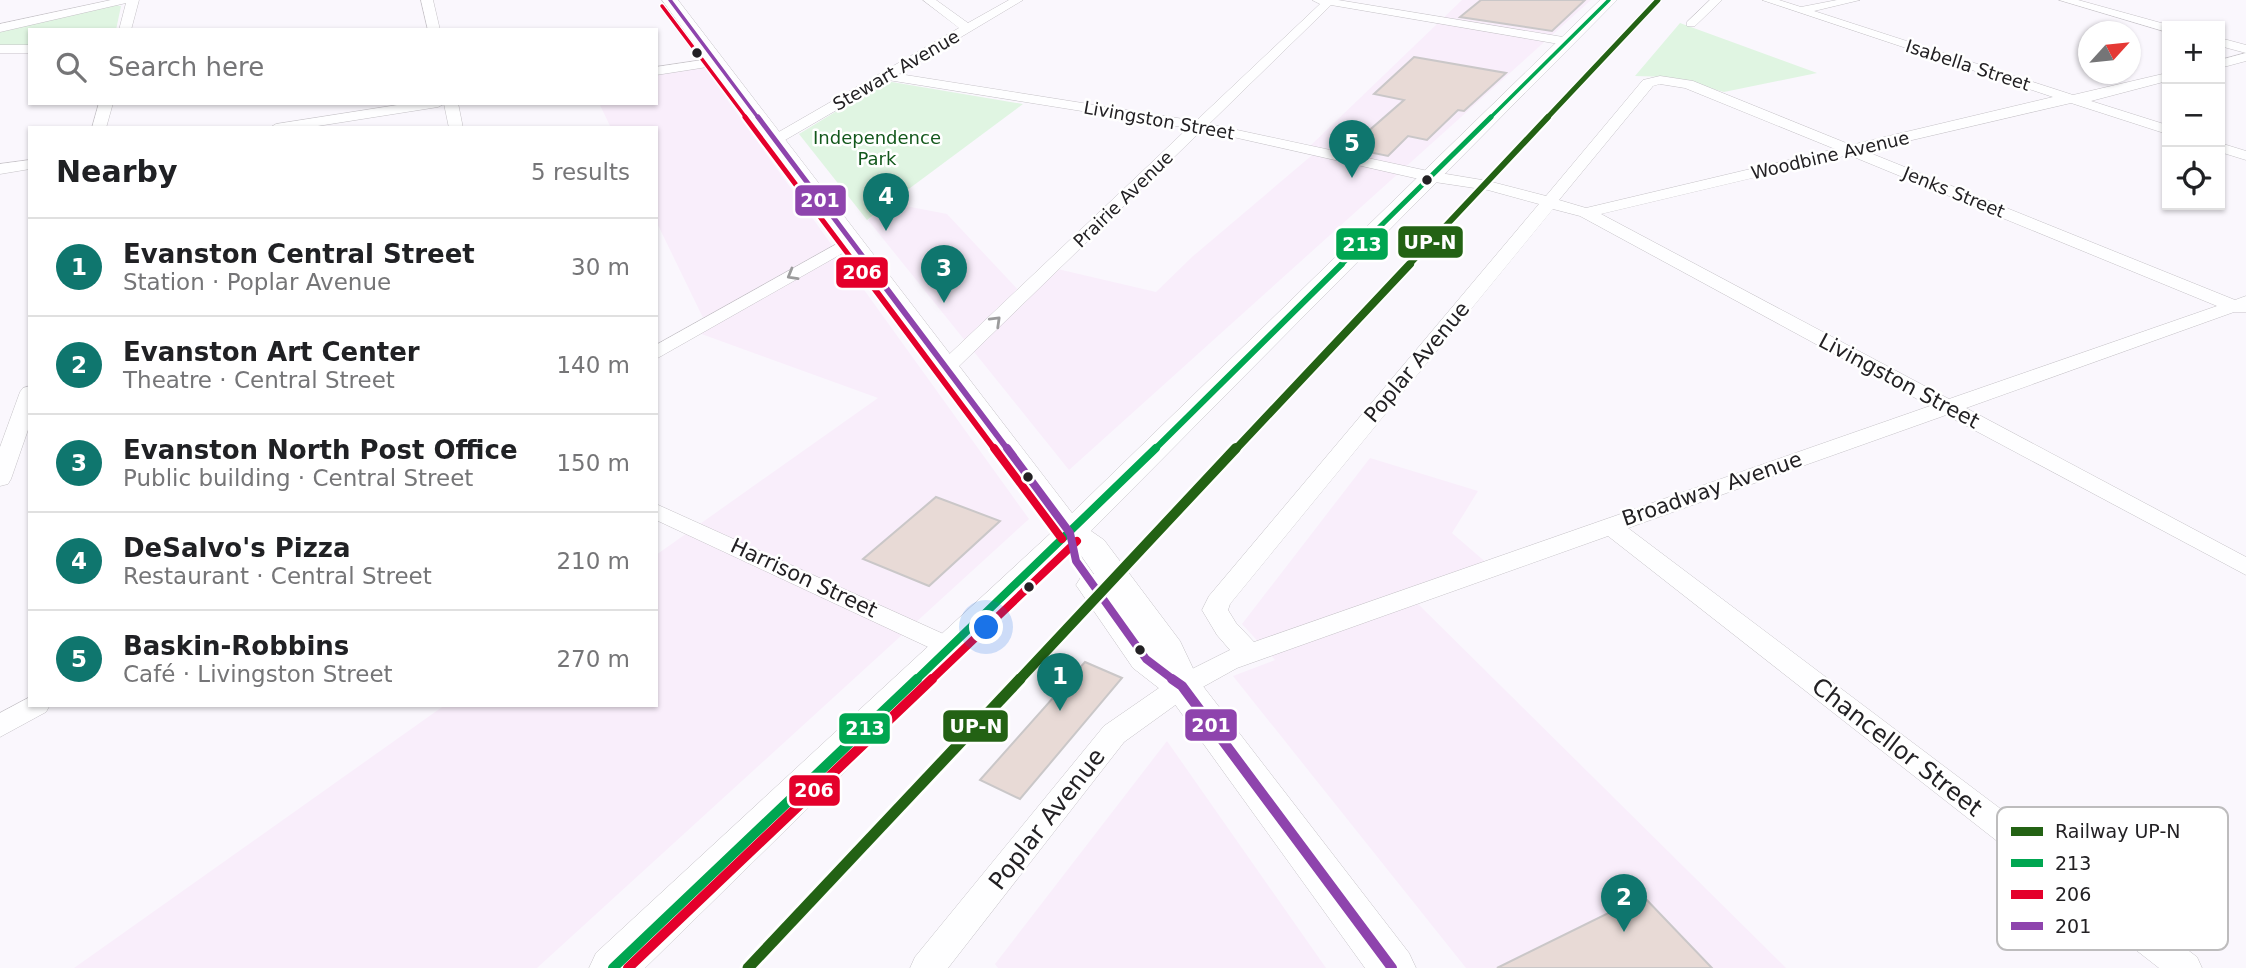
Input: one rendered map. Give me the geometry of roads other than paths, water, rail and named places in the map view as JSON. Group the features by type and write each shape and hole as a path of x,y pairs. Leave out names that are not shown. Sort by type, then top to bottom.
{"main road":[{"path":"670,0 1070,533 1076,561 1146,659 1182,686 1392,968"},
{"path":"613,968 1070,533 1428,176 1609,0"}],"street":[{"path":"0,28 126,0"},
{"path":"126,28 133,0"},
{"path":"427,0 434,28"},
{"path":"929,0 968,29"},
{"name":"Stewart Avenue","path":"775,140 1017,0"},
{"path":"1325,0 1565,41"},
{"name":"Prairie Avenue","path":"946,368 1201,125 1325,0"},
{"path":"1691,24 1716,0"},
{"name":"Isabella Street","path":"1768,0 2079,99 2162,128"},
{"path":"1800,10 1854,0"},
{"path":"2065,0 2162,26"},
{"path":"2225,43 2246,49"},
{"path":"0,48 28,49"},
{"path":"2225,63 2246,57"},
{"path":"658,71 716,62"},
{"name":"Livingston Street","path":"887,76 1201,125 1428,176 1449,185 1525,202 1549,203 1586,213 2246,568"},
{"name":"Woodbine Avenue","path":"1586,213 2058,100 2079,99 2162,78"},
{"name":"Jenks Street","path":"1660,80 1688,84 2242,306"},
{"name":"Poplar Avenue","path":"1248,652 1220,619 1215,610 1218,603 1645,85 1660,80"},
{"path":"100,126 105,105"},
{"path":"289,126 425,105"},
{"path":"451,105 456,126"},
{"path":"2225,149 2246,156"},
{"path":"0,169 28,164"},
{"path":"658,352 851,241"},
{"name":"Broadway Avenue","path":"1182,686 1248,652 2242,306"},
{"path":"0,479 28,398"},
{"name":"Harrison Street","path":"658,512 950,647"},
{"name":"Chancellor Street","path":"1609,525 1997,823"},
{"name":"Poplar Avenue","path":"927,968 1114,734 1182,686"},
{"path":"0,726 33,707"},
{"name":"Chancellor Street","path":"2162,950 2185,968"}],"rail line":[{"name":"UP-N","path":"748,968 1658,0"}],"place":[{"name":"Baskin-Robbins","path":"1352,178"},
{"name":"DeSalvo's Pizza","path":"886,231"},
{"name":"Evanston North Post Office","path":"944,303"},
{"name":"Evanston Central Street","path":"1060,711"},
{"name":"Evanston Art Center","path":"1624,932"}],"park label":[{"name":"Independence Park","path":"877,147"}]}
